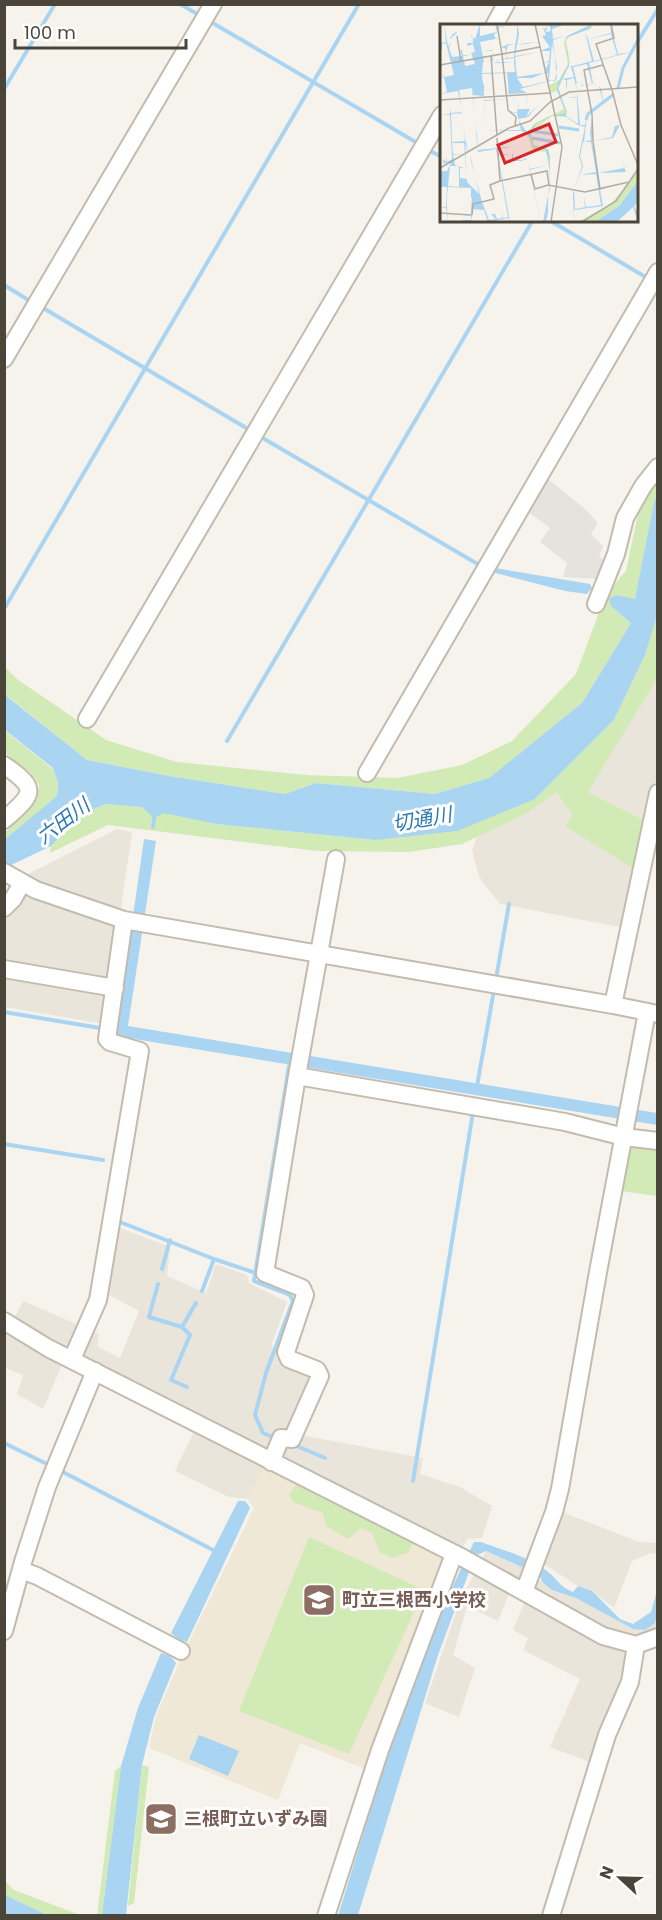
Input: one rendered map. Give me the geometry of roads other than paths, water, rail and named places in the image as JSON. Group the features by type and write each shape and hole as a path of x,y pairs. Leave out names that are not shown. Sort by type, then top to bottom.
{"street":[{"path":"4,359 213,4"},
{"path":"495,24 506,4"},
{"path":"87,719 440,117"},
{"path":"367,773 654,278"},
{"path":"596,604 616,554 625,518 657,466"},
{"path":"4,765 23,778 28,786 29,795 4,820"},
{"path":"613,1005 657,793"},
{"path":"271,1462 281,1438 292,1439 320,1376 317,1370 289,1359 286,1352 305,1295 302,1288 265,1273 336,859"},
{"path":"4,908 13,899 14,878 126,920 652,1013 627,1123 598,1272 560,1489 554,1512 524,1592"},
{"path":"72,1359 98,1300 140,1051 107,1039 126,920"},
{"path":"4,969 115,988"},
{"path":"299,1067 565,1122 627,1123 657,1141"},
{"path":"4,1321 48,1348 464,1559 603,1636 636,1645 657,1636"},
{"path":"4,1631 14,1578 47,1487 95,1371"},
{"path":"326,1916 380,1750 464,1559"},
{"path":"14,1578 38,1576 181,1651"},
{"path":"551,1916 606,1735 630,1682 636,1645"}],"water":[{"path":"657,495 657,616 645,655 614,720 535,799 457,831 375,840 216,824 164,813 154,818 142,807 105,804 80,815 51,846 5,868 5,839 57,796 58,783 53,768 5,730 4,694 87,760 169,776 285,794 316,783 435,794 489,778 582,703 631,623 611,606 609,599 616,595 635,599"},
{"path":"495,568 590,584 592,588 587,594 565,591 492,572"},
{"path":"144,839 156,841 128,1026 657,1113 657,1125 116,1036"},
{"path":"238,1501 245,1501 250,1508 187,1642 178,1639 171,1633"},
{"path":"474,1542 481,1542 532,1562 573,1592 578,1586 592,1591 620,1619 633,1624 651,1612 657,1591 655,1623 645,1630 633,1629 576,1598 552,1590 542,1582 539,1573 526,1566 522,1567 486,1551 475,1556 438,1655 358,1915 338,1916 382,1773 415,1679"},
{"path":"161,1653 170,1656 176,1663 154,1717 142,1765 126,1915 102,1915 121,1766 138,1708"},
{"path":"199,1735 239,1751 228,1776 189,1759"},
{"path":"5,1895 47,1915 5,1915"}],"waterway":[{"path":"4,89 55,4"},
{"path":"180,4 199,15"},
{"path":"4,609 359,4"},
{"path":"638,41 658,9"},
{"path":"211,22 419,144"},
{"path":"428,150 440,156"},
{"path":"227,741 532,222"},
{"path":"552,222 649,279"},
{"path":"4,285 30,301"},
{"path":"43,308 248,429"},
{"path":"261,437 481,566"},
{"path":"153,827 155,813"},
{"path":"496,979 509,904"},
{"path":"477,1086 494,990"},
{"path":"4,1012 100,1028"},
{"path":"273,1437 263,1433 255,1415 266,1373 293,1301 290,1295 254,1281 289,1066"},
{"path":"413,1481 473,1112"},
{"path":"4,1144 103,1160"},
{"path":"120,1222 256,1273"},
{"path":"162,1269 170,1240"},
{"path":"202,1291 214,1259"},
{"path":"158,1284 149,1317 182,1327 190,1335 171,1380 187,1387"},
{"path":"182,1327 196,1303"},
{"path":"4,1443 47,1464"},
{"path":"292,1444 325,1458"},
{"path":"61,1471 213,1550"},
{"path":"4,1596 7,1590"}],"place":[{"name":"町立三根西小学校","path":"319,1600"},
{"name":"三根町立いずみ園","path":"161,1819"}],"water label":[{"name":"切通川","path":"422,819"},
{"name":"六田川","path":"63,821"}]}
